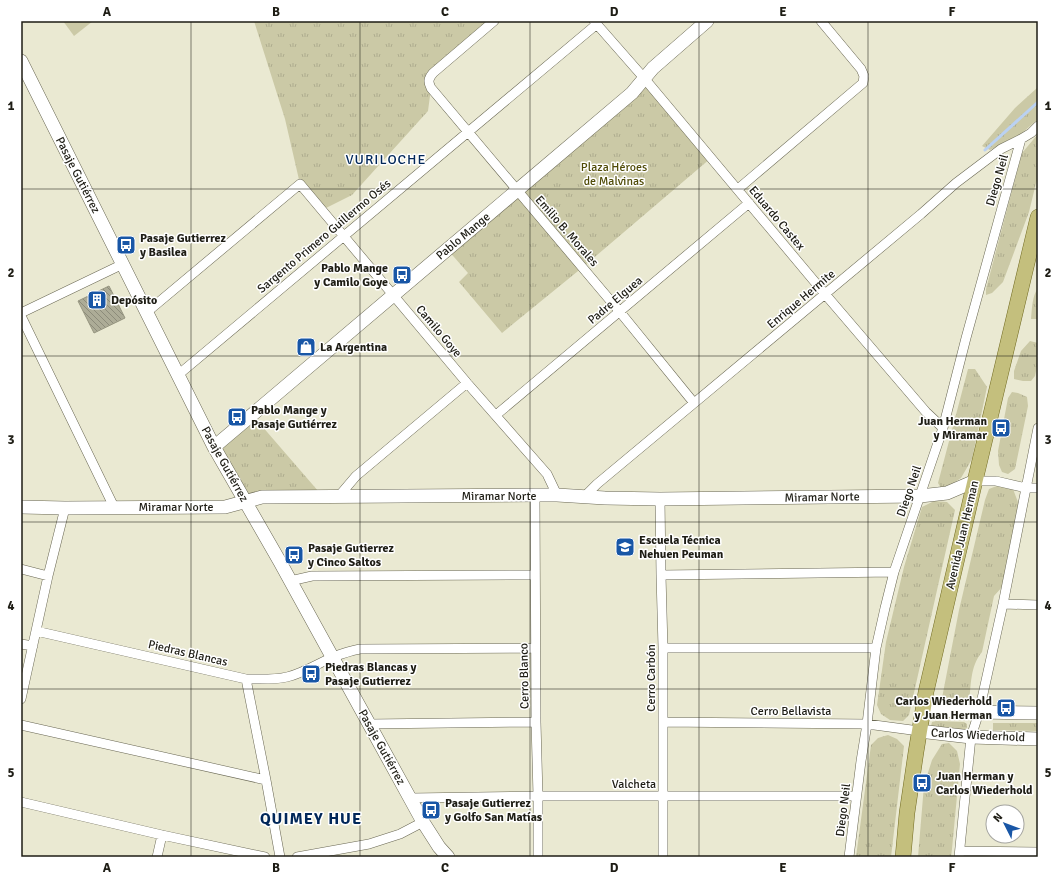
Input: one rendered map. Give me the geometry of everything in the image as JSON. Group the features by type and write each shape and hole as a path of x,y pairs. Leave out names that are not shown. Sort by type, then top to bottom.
{"main road":[{"name":"Avenida Juan Herman","path":"903,857 907,813 923,709 975,481 1032,263 1038,217"}],"street":[{"name":"Emilio B. Morales","path":"494,21 433,73 429,78 428,83 620,312 694,403"},
{"name":"Pablo Mange","path":"214,448 632,93 653,68 708,21"},
{"path":"738,189 863,83 864,76 861,69 821,21"},
{"name":"Eduardo Castex","path":"596,23 926,412 944,428"},
{"name":"Sargento Primero Guillermo Osés","path":"178,375 596,23"},
{"name":"Pasaje Gutiérrez","path":"21,61 214,448 246,502 423,822 439,847 448,857"},
{"name":"Enrique Hermite","path":"584,497 597,484 956,183 1001,149 1021,139 1038,126"},
{"name":"Diego Neil","path":"849,857 876,648 894,572 944,428 966,338 1021,139"},
{"name":"Camilo Goye","path":"147,312 300,184 547,474 557,496"},
{"name":"Padre Elguea","path":"496,415 749,203"},
{"path":"21,313 123,264"},
{"path":"21,316 114,507"},
{"path":"339,496 356,476 468,383"},
{"path":"1038,428 1003,604 979,712 971,737 960,854 1038,852"},
{"path":"975,481 996,482 1026,488 1038,488"},
{"name":"Miramar Norte","path":"21,507 225,507 262,497 339,496 535,495 660,499 920,496 947,494 975,481"},
{"name":"Cerro Blanco","path":"535,495 535,648 538,857"},
{"name":"Cerro Carbón","path":"660,499 663,648 663,857"},
{"path":"21,699 48,576 65,508"},
{"path":"21,569 48,576"},
{"path":"661,574 894,572"},
{"path":"290,581 312,576 535,575"},
{"path":"1003,604 1038,605"},
{"name":"Piedras Blancas","path":"36,631 246,679 287,677 309,670 332,658 360,650 535,648"},
{"path":"21,644 33,646"},
{"path":"663,648 876,648"},
{"path":"246,679 280,857"},
{"name":"Carlos Wiederhold","path":"923,709 1038,713"},
{"path":"369,724 536,722"},
{"name":"Cerro Bellavista","path":"663,722 867,724 919,731"},
{"path":"21,725 266,780"},
{"name":"Carlos Wiederhold","path":"919,731 971,737 1038,739"},
{"name":"Valcheta","path":"411,798 538,796 856,796"},
{"path":"21,802 265,857"},
{"path":"298,857 369,844 400,834 423,822"},
{"path":"157,857 162,835"}],"green space":[{"path":"63,21 93,21 74,36"},
{"path":"254,21 494,21 433,73 428,111 352,195 322,210 300,184 285,119"},
{"name":"Plaza Héroes de Malvinas","path":"644,78 711,158 583,267 502,333 459,282 468,273 447,249"},
{"path":"1038,82 1038,119 1021,134 990,150 982,146 1015,108 1037,88"},
{"path":"1038,134 1038,175 1029,212 1003,282 992,293 986,295 986,289 1022,153"},
{"path":"1038,288 1038,319 1031,319 1033,299"},
{"path":"1030,341 1038,343 1038,361 1035,376 1031,381 1014,379 1014,371 1021,351"},
{"path":"968,369 975,369 987,387 972,459 961,478 949,486 941,488 938,483"},
{"path":"1012,392 1027,397 1028,406 1015,469 1008,474 1002,472 999,465 998,451 1008,398"},
{"path":"255,418 319,492 247,498 219,448"},
{"path":"999,485 1013,489 1019,505 1003,586 994,596 982,652 975,663 973,670 969,703 964,707 954,706 946,703 942,698 959,610 985,500 989,489"},
{"path":"934,501 947,502 955,510 909,715 903,721 890,720 881,714 877,705 886,642 904,567 922,507"},
{"path":"932,722 964,722 967,724 967,728 963,730 931,726"},
{"path":"993,723 1038,723 1038,731 993,730"},
{"path":"888,735 897,739 904,746 891,857 856,857 871,745 878,738"},
{"path":"949,743 957,751 960,764 951,857 918,857 924,785 932,760 942,744"}],"building":[{"path":"109,286 125,318 94,333 78,301"}],"waterway":[{"path":"985,150 1038,102"}],"place":[{"name":"Pasaje Gutierrez y Basilea","path":"126,245"},
{"name":"Pablo Mange y Camilo Goye","path":"402,275"},
{"name":"Depósito","path":"97,300"},
{"name":"La Argentina","path":"306,347"},
{"name":"Pablo Mange y Pasaje Gutiérrez","path":"237,417"},
{"name":"Juan Herman y Miramar","path":"1001,428"},
{"name":"Escuela Técnica Nehuen Peuman","path":"625,547"},
{"name":"Pasaje Gutierrez y Cinco Saltos","path":"294,555"},
{"name":"Piedras Blancas y Pasaje Gutierrez","path":"311,674"},
{"name":"Carlos Wiederhold y Juan Herman","path":"1006,708"},
{"name":"Juan Herman y Carlos Wiederhold","path":"922,783"},
{"name":"Pasaje Gutierrez y Golfo San Matías","path":"431,810"}],"district":[{"name":"VURILOCHE","path":"386,159"},
{"name":"QUIMEY HUE","path":"311,818"}]}
